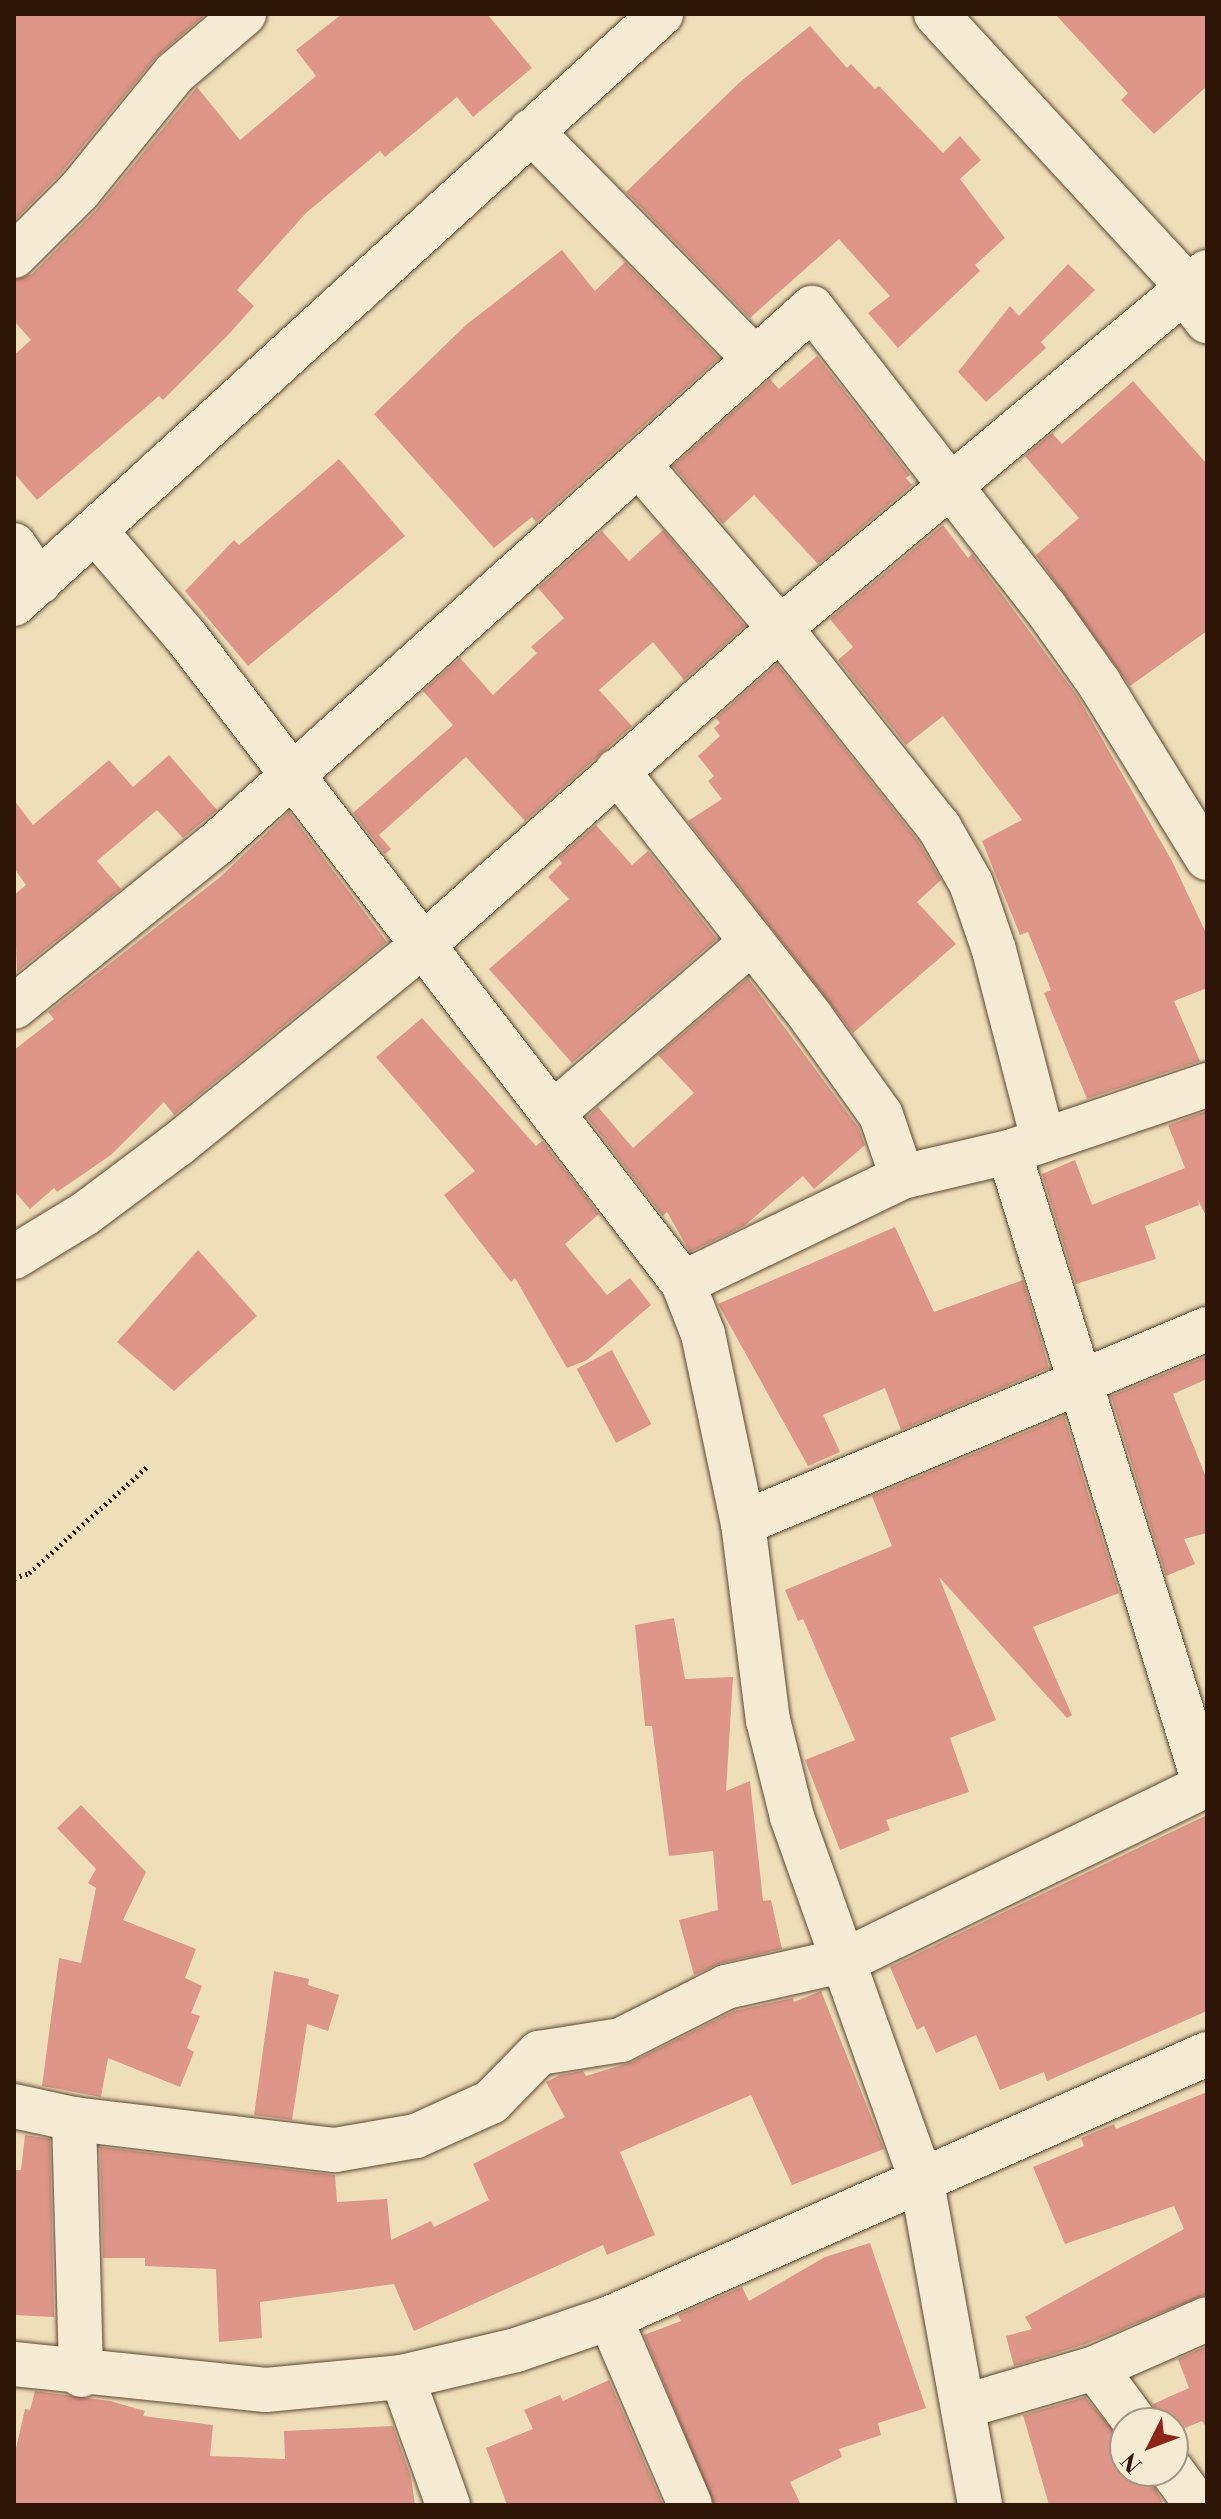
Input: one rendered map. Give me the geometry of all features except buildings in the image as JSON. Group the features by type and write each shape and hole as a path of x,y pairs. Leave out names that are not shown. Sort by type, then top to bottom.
{"street":[{"path":"14,256 79,191 175,73 244,14"},
{"path":"14,545 26,593 661,14"},
{"path":"14,1257 86,1213 177,1145 422,946 780,628 953,483 1200,295 1182,281 936,14"},
{"path":"531,131 755,359"},
{"path":"14,1007 156,895 291,772 640,466 812,308 953,483 1099,683 1207,858"},
{"path":"14,2106 74,2119 335,2150 416,2136 491,2102 539,2053 621,2040 726,1987 846,1960 1206,1786 1080,1385 1026,1146 994,950 971,883 939,827 780,628 640,466"},
{"path":"95,531 291,772 683,1283 703,1334 743,1523 768,1720 792,1817 846,1960 922,2182 965,2406 980,2505"},
{"path":"617,771 752,942 881,1115 902,1177"},
{"path":"553,1113 752,942"},
{"path":"683,1283 902,1177 1026,1146 1207,1085"},
{"path":"743,1523 1080,1385 1207,1329"},
{"path":"14,2364 81,2375 266,2390 402,2377 516,2350 610,2318 1207,2054"},
{"path":"74,2119 81,2375"},
{"path":"610,2318 690,2505"},
{"path":"965,2406 1095,2368 1207,2319"},
{"path":"1095,2368 1124,2407"},
{"path":"402,2377 448,2505"},
{"path":"1184,2487 1197,2505"}],"path":[{"path":"14,1578 29,1573 149,1465"}]}
